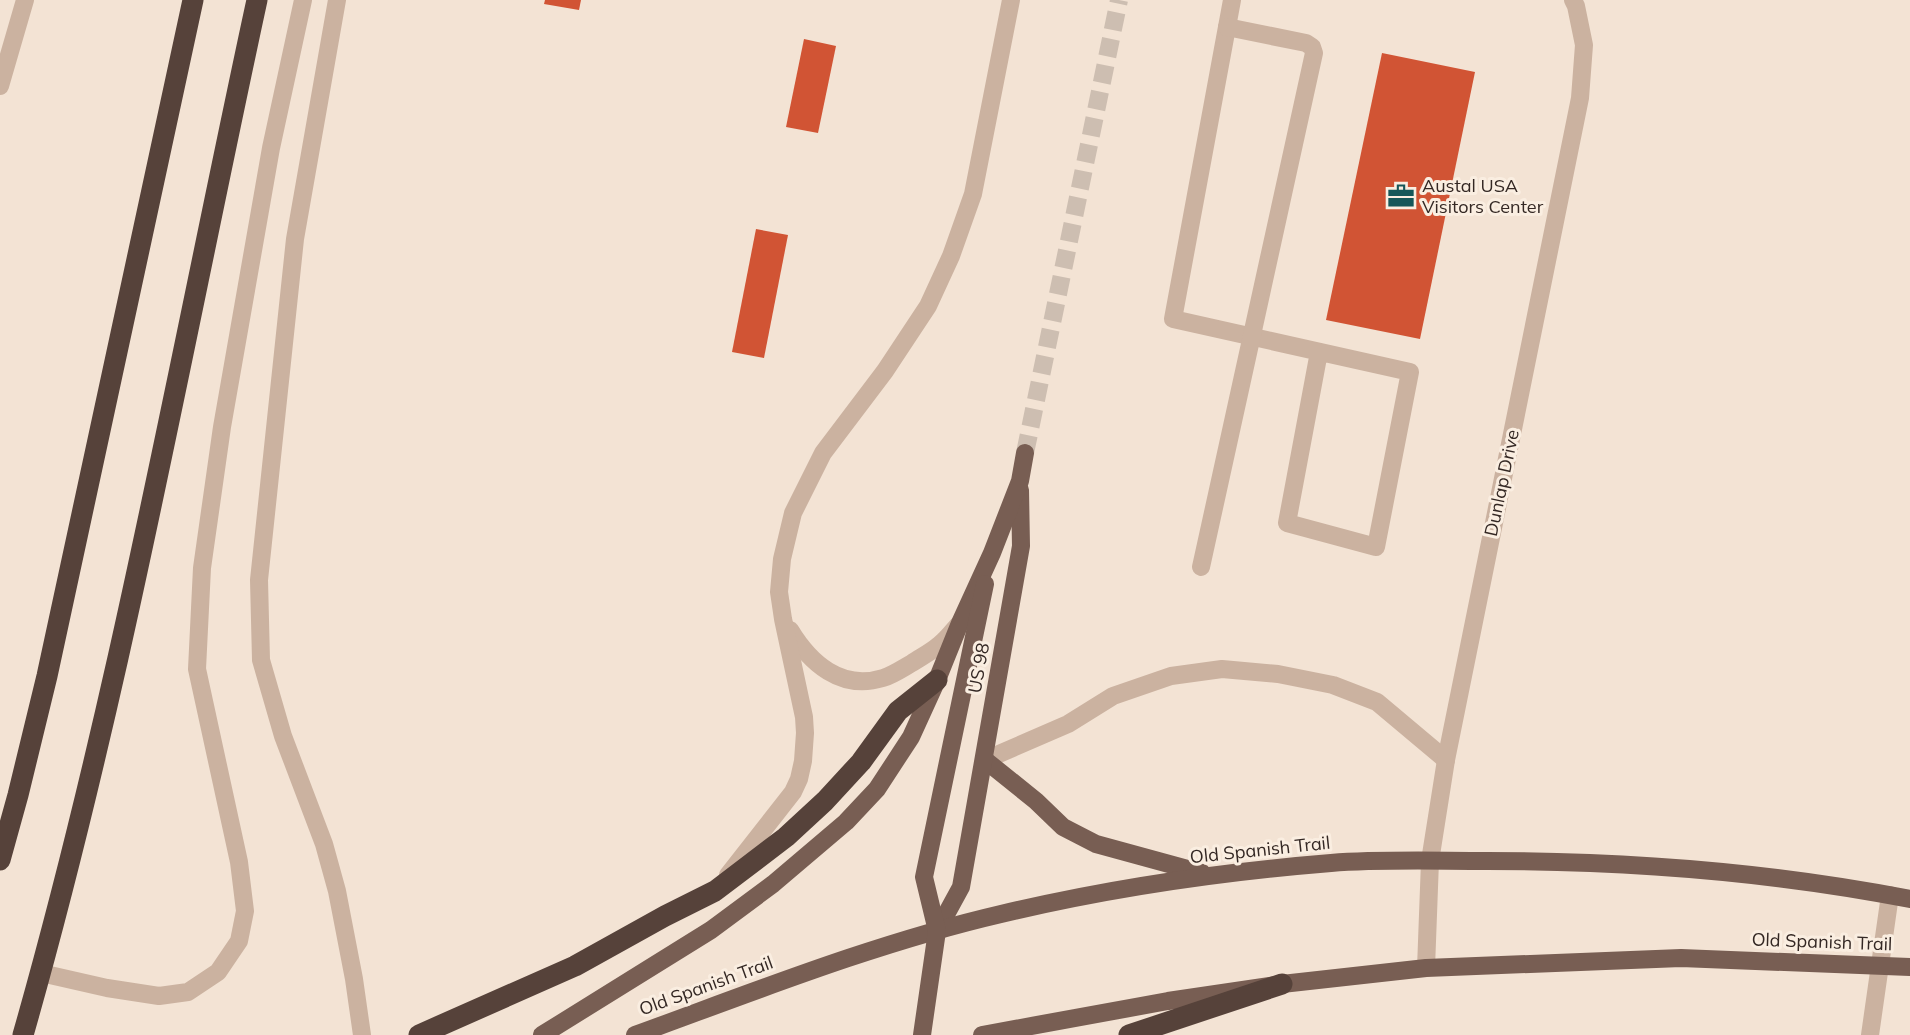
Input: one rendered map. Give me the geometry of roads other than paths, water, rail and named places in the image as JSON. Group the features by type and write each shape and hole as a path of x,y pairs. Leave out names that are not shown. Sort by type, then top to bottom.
{"highway":[{"path":"0,860 47,676 194,0"},
{"path":"23,1035 68,872 115,670 257,0"},
{"path":"419,1035 575,966 715,891 786,837 825,801 861,762 898,711 937,680"},
{"path":"1129,1035 1282,984"}],"main road":[{"name":"US 98","path":"922,1035 937,930 961,887 985,760 1021,546 1020,481 1025,453"},
{"path":"937,930 924,877 992,553 1020,481"},
{"name":"US 98","path":"542,1035 711,930 773,884 846,822 877,789 911,737 992,553"},
{"path":"985,760 1063,827 1096,844 1209,875"},
{"name":"Old Spanish Trail","path":"635,1035 809,971 937,930 1115,890 1209,875 1333,863 1528,861 1649,866 1780,878 1910,899"},
{"name":"Old Spanish Trail","path":"982,1035 1168,1001 1282,984 1426,968 1681,958 1910,967"}],"street":[{"path":"0,86 25,0"},
{"path":"41,973 159,996 188,992 218,972 239,941 245,911 239,862 197,669 202,568 222,427 271,148 303,0"},
{"path":"337,0 295,239 259,580 260,634 261,660 283,736 324,844 337,891 362,1035"},
{"path":"715,891 789,798 799,779 802,766 806,733 804,717 779,592 785,542 797,502 827,446 885,371 928,306 941,280 965,221 979,166 1011,0"},
{"path":"1232,0 1173,319 1410,372 1376,547 1287,523 1319,352"},
{"name":"Dunlap Drive","path":"1426,968 1430,861 1446,760 1580,98 1584,45 1573,0"},
{"path":"1201,567 1314,53 1312,47 1306,43 1227,27"},
{"path":"783,619 812,660 830,673 856,681 882,679 898,671 941,645 960,623"},
{"path":"985,760 1068,724 1113,696 1171,676 1222,669 1278,674 1333,685 1377,702 1446,760"},
{"path":"1870,1035 1890,895"}],"tunnel":[{"path":"1025,453 1119,0"}],"place":[{"name":"Austal USA Visitors Center","path":"1401,196"}]}
